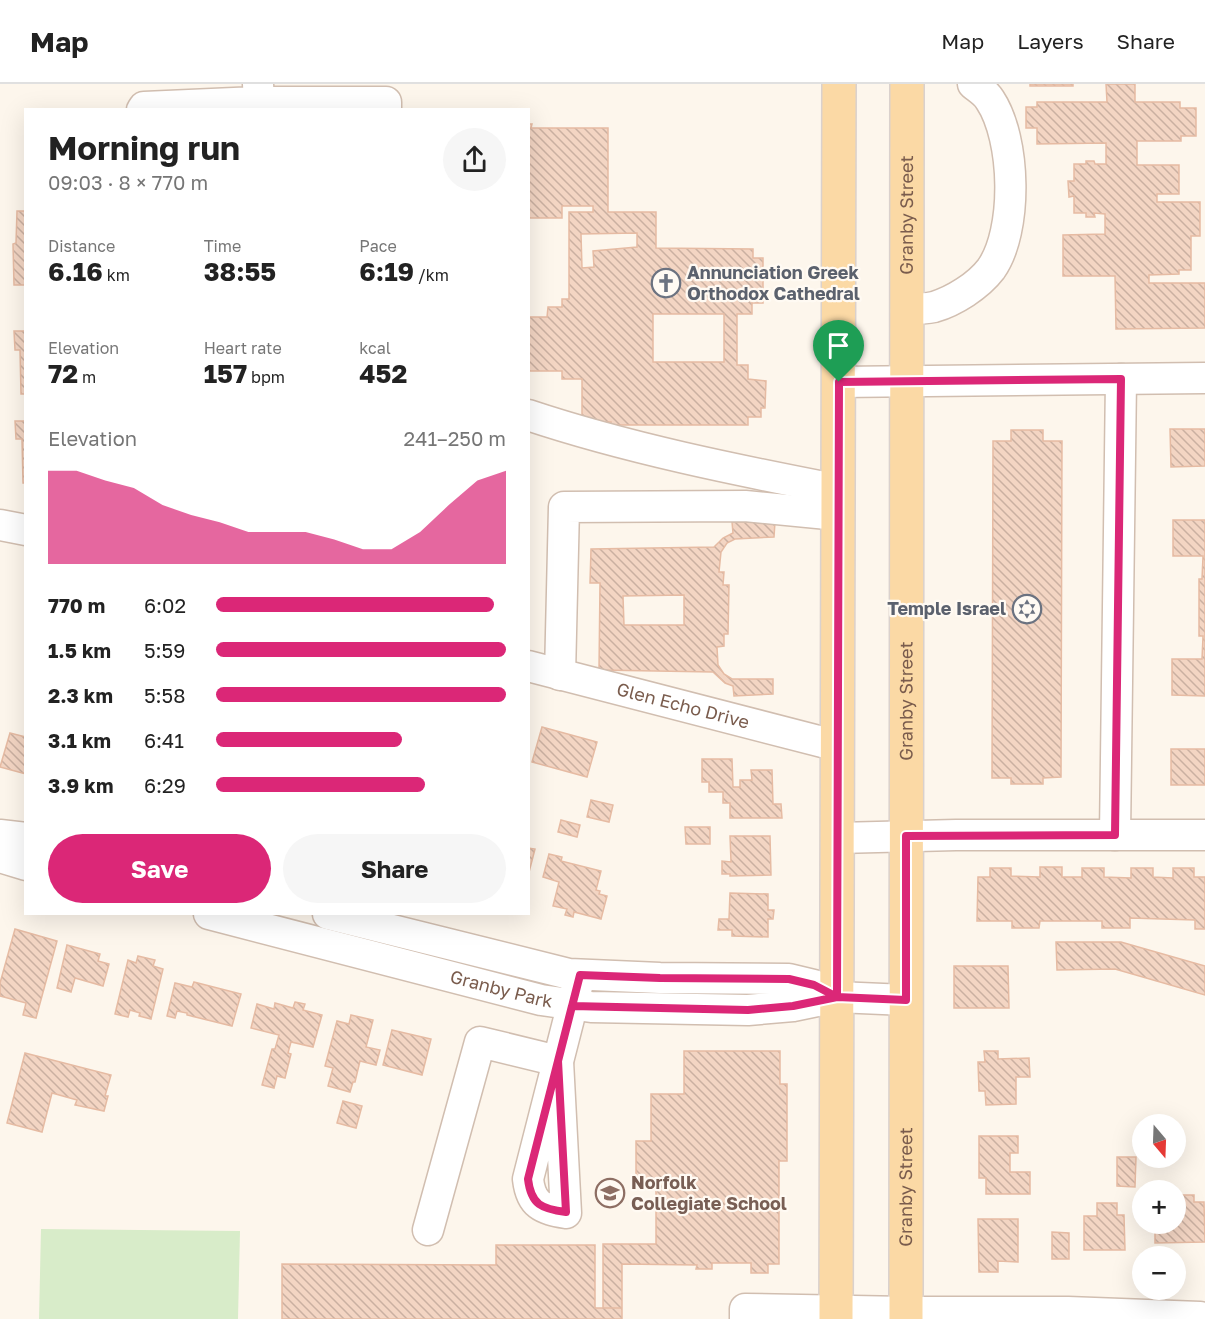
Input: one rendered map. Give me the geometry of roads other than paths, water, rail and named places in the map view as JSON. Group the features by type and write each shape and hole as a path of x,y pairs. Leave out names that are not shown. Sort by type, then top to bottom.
{"main road":[{"path":"837,1314 839,84"},
{"name":"Granby Street","path":"906,1316 904,1182 907,84"}],"street":[{"path":"906,309 932,308 970,289 990,270 1004,241 1010,210 1006,143 990,100 973,84"},
{"path":"143,108 194,94 259,93 386,102 386,108"},
{"path":"839,382 1205,378"},
{"path":"1115,835 1121,379"},
{"path":"530,416 576,431 771,477 838,502"},
{"path":"560,675 564,507 745,506 838,502"},
{"path":"0,525 24,530"},
{"name":"Glen Echo Drive","path":"530,667 838,746"},
{"path":"0,835 24,838"},
{"path":"838,838 1205,835"},
{"path":"0,856 24,864"},
{"name":"Granby Park","path":"213,915 572,1006 748,1010 793,1006 837,997 906,1000"},
{"name":"Granby Park","path":"332,915 535,967 580,975 789,979 814,985 837,997"},
{"path":"428,1230 480,1042 558,1061 580,975"},
{"path":"745,1319 745,1309 906,1316 1068,1312 1205,1319"}],"place":[{"name":"Annunciation Greek Orthodox Cathedral","path":"666,283"},
{"name":"Temple Israel","path":"1027,609"},
{"name":"Norfolk Collegiate School","path":"610,1193"}]}
